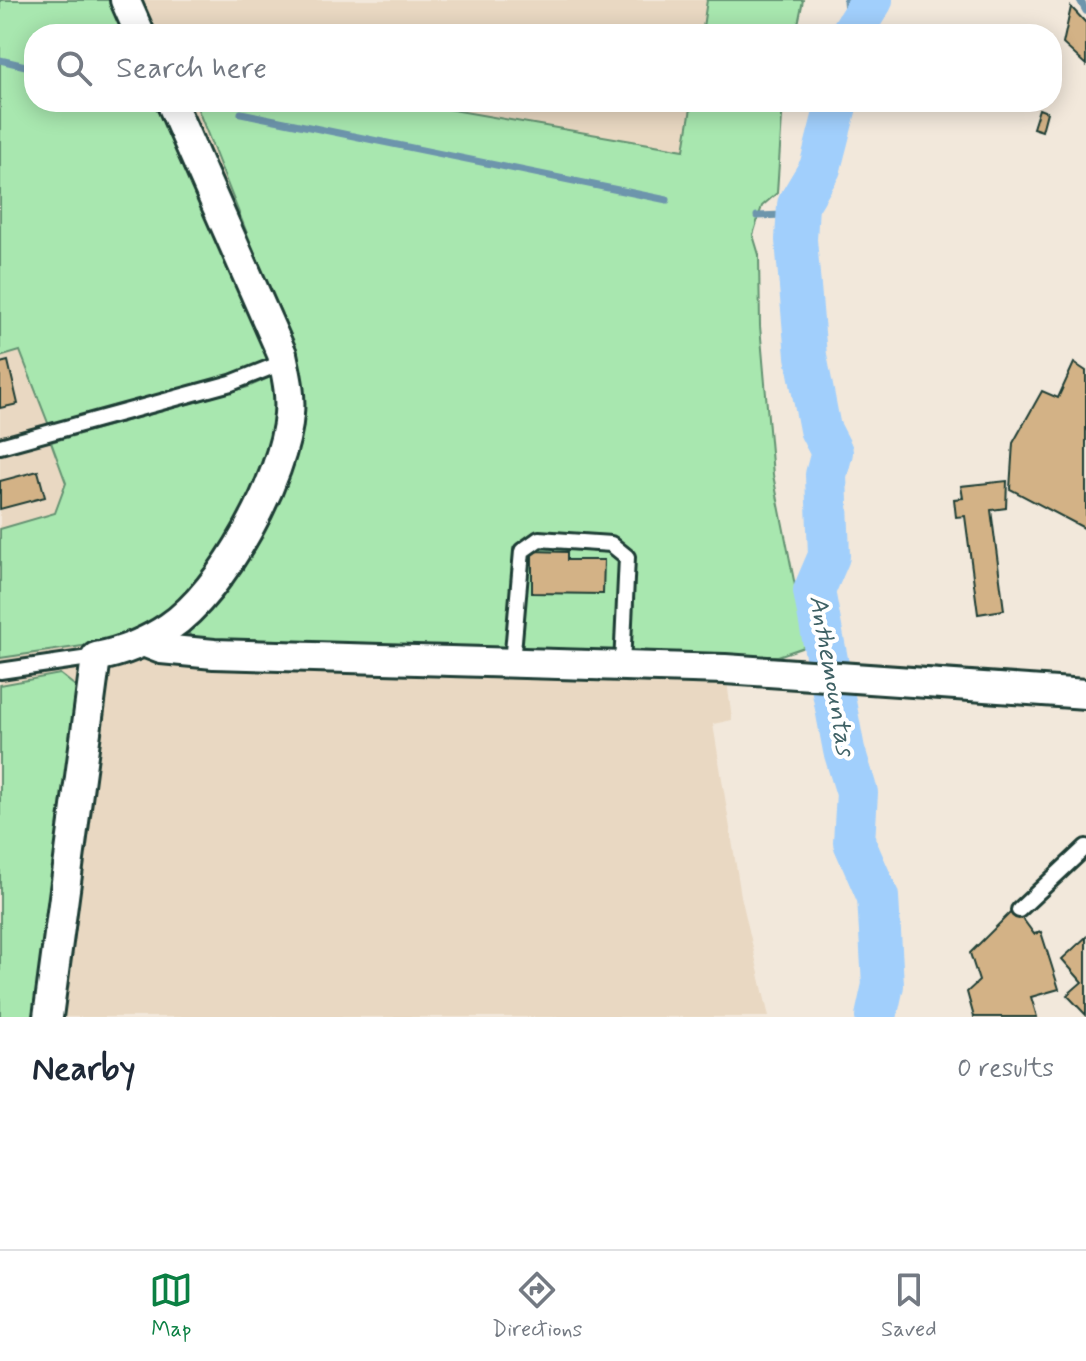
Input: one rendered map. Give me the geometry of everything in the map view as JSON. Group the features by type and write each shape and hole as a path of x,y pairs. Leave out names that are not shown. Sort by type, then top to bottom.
{"street":[{"path":"125,0 136,24"},
{"path":"48,1017 96,657 143,642 172,626 198,599 259,511 284,447 289,387 284,362 258,292 176,112"},
{"path":"143,642 161,649 200,654 805,674 1086,694"}],"lane":[{"path":"0,446 231,383 284,362"},
{"path":"512,663 522,551 539,539 611,544 627,557 622,666"},
{"path":"0,671 96,657"},
{"path":"1019,910 1086,847"}],"shaded area":[{"path":"0,0 711,0 707,24 24,24 24,112 696,112 722,642 732,720 713,724 741,896 769,1017 0,1017"}],"green space":[{"path":"0,0 120,0 131,24 24,24 24,112 169,112 274,357 246,373 50,428 20,351 0,357"},
{"path":"707,0 803,0 798,24 703,24"},
{"path":"199,112 465,112 684,150 690,112 782,112 777,193 762,206 753,235 759,255 760,326 773,475 807,646 778,656 723,656 200,643 191,638 187,628 264,524 292,347"},
{"path":"277,374 273,452 230,536 177,603 151,627 124,640 0,658 0,529 55,513 66,483 51,442 248,387"},
{"path":"60,674 79,689 37,1017 0,1017 0,685"}],"building":[{"path":"1071,7 1086,23 1086,65 1063,44"},
{"path":"1038,112 1047,112 1042,131 1033,128"},
{"path":"8,361 18,404 0,408 0,363"},
{"path":"1074,363 1086,371 1086,529 1010,489 1013,443 1042,391 1058,398"},
{"path":"38,471 45,497 0,509 0,481"},
{"path":"1007,481 1006,508 991,510 1004,610 978,614 965,516 956,517 954,499 963,498 961,486"},
{"path":"532,551 567,552 567,560 604,560 603,594 532,593"},
{"path":"1015,908 1034,934 1041,932 1059,989 1031,997 1037,1017 974,1017 967,992 979,981 970,953"},
{"path":"1086,937 1086,1015 1067,995 1082,982 1062,959"}],"waterway":[{"name":"Anthemountas","path":"846,0 848,24"},
{"name":"Anthemountas","path":"857,24 872,0"},
{"path":"1080,0 1086,11"},
{"path":"0,60 24,66"},
{"name":"Anthemountas","path":"834,112 820,168 798,205 796,240 806,356 820,429 832,452 826,475 829,556 814,591 844,750 857,793 854,842 878,897 883,985 876,1017"},
{"path":"241,113 667,200"},
{"path":"757,216 784,215 798,205"}]}
